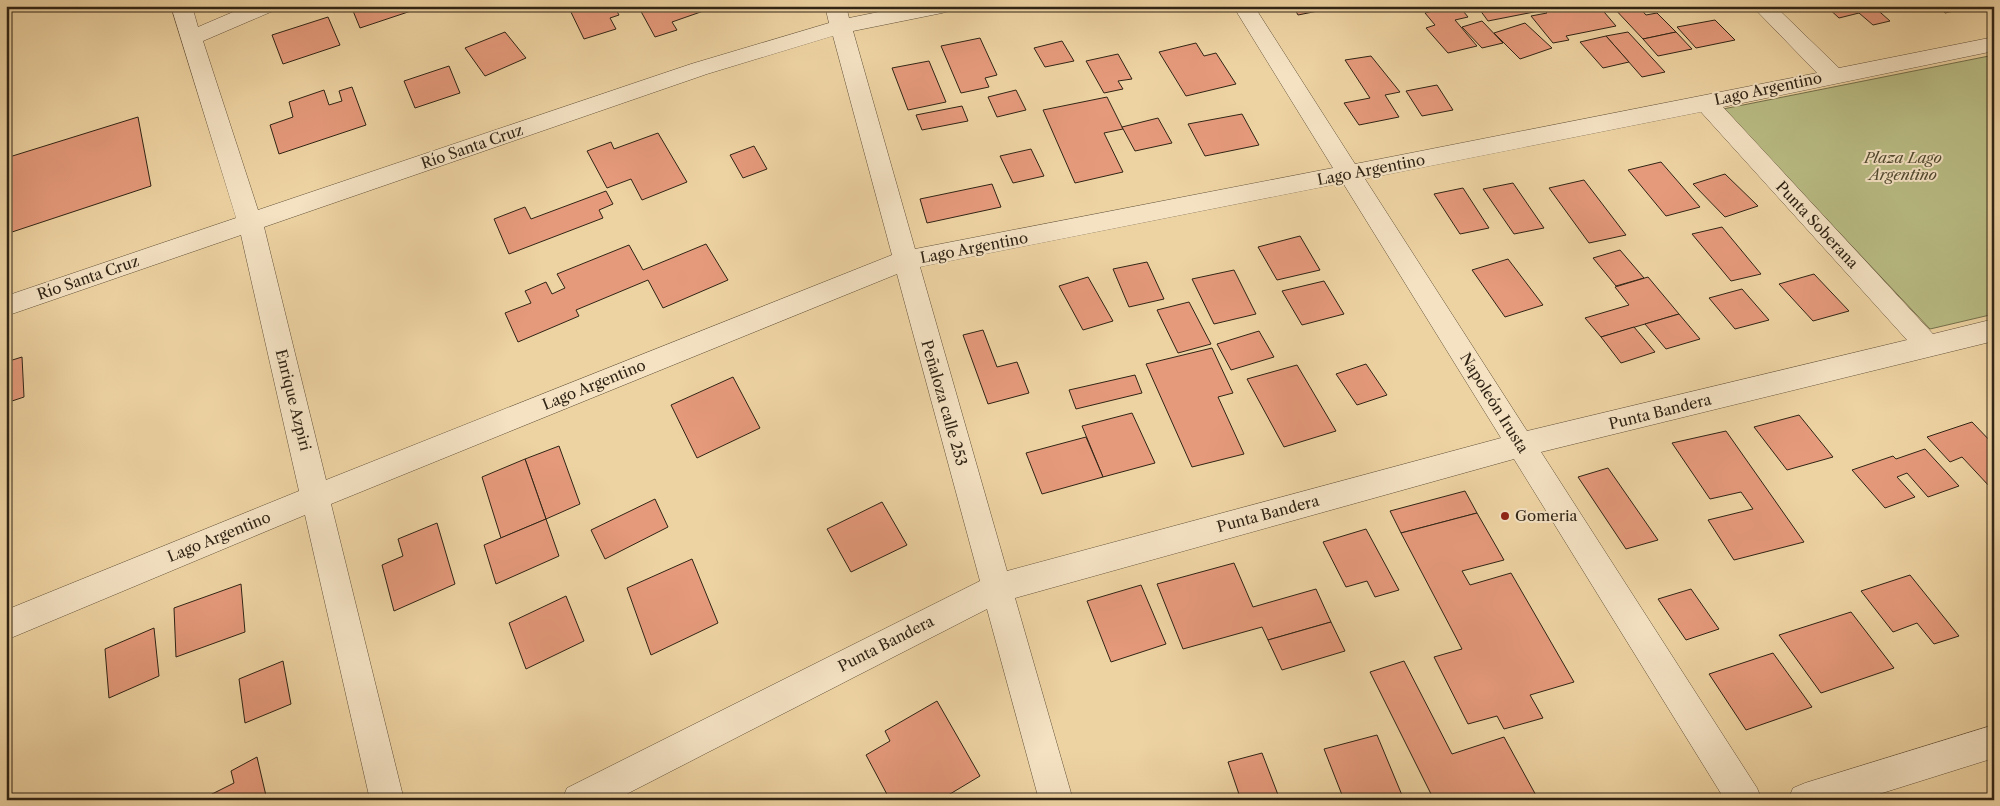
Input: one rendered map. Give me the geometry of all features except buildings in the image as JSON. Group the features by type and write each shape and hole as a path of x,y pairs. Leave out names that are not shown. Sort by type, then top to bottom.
{"street":[{"name":"Enrique Azpiri","path":"181,6 250,222 387,800"},
{"path":"192,38 266,6"},
{"name":"Río Santa Cruz","path":"6,306 699,69 838,17 942,6"},
{"name":"Napoleón Irusta","path":"1243,6 1745,800"},
{"path":"1762,6 1832,75"},
{"name":"Peñaloza calle 253","path":"838,17 995,589 1056,800"},
{"name":"Lago Argentino","path":"6,625 316,497 904,262 1994,44"},
{"name":"Punta Soberana","path":"1706,103 1929,347"},
{"name":"Punta Bandera","path":"580,800 995,589 1521,445 1994,330"},
{"path":"1805,800 1994,741"}],"green space":[{"name":"Plaza Lago Argentino","path":"1994,55 1994,314 1930,329 1723,109"}],"place":[{"name":"Gomeria","path":"1505,516"}]}
